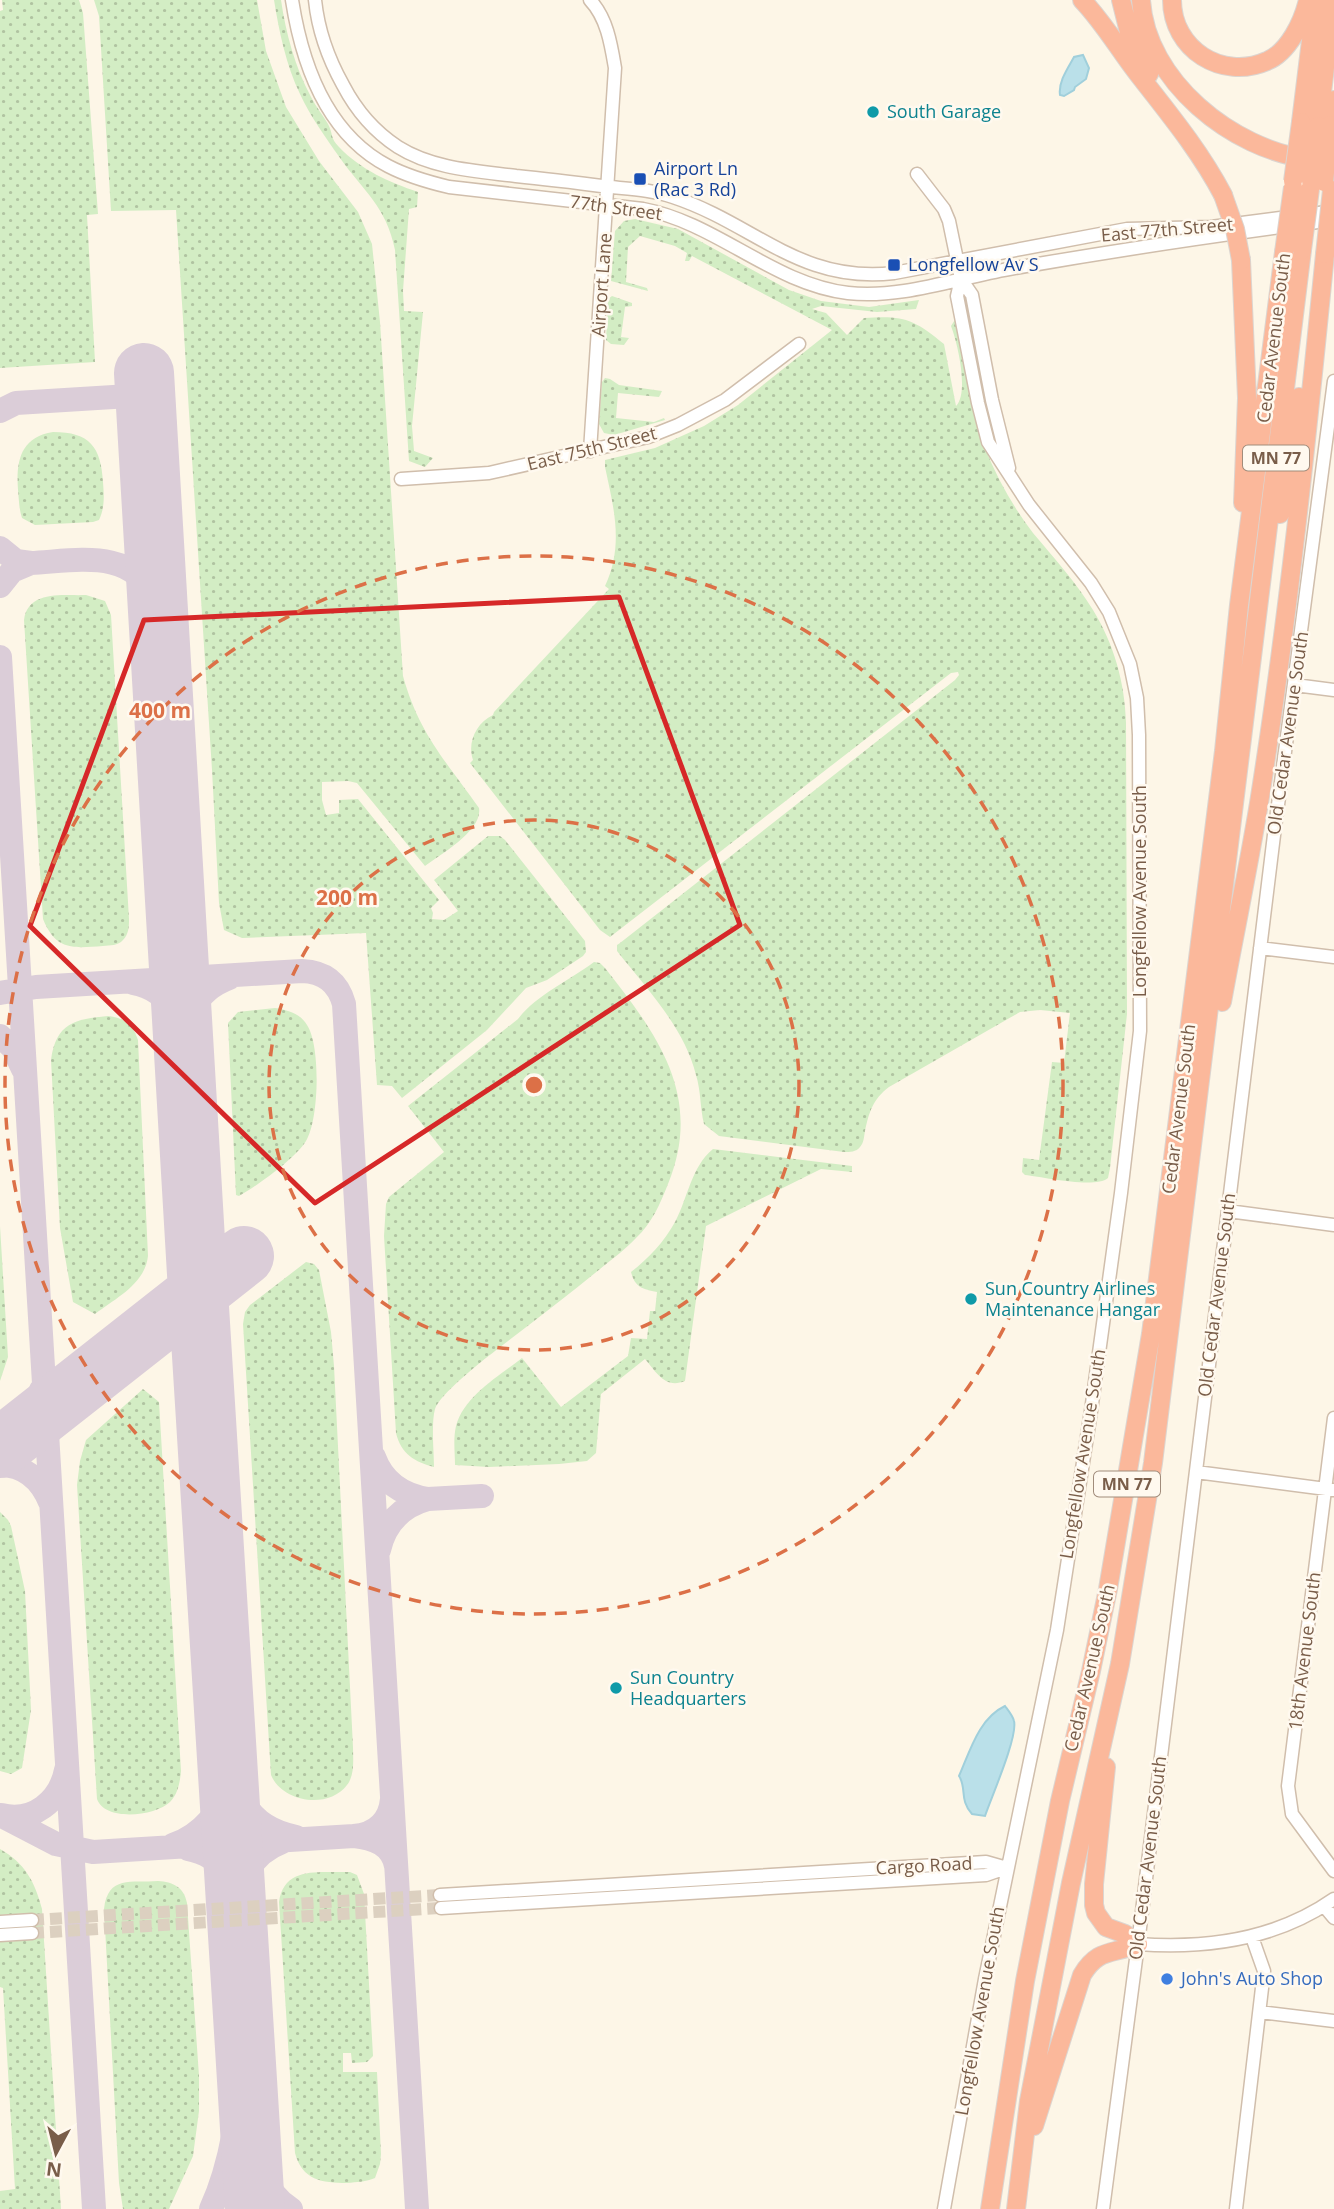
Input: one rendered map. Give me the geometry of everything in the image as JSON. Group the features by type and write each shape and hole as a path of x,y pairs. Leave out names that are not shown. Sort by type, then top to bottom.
{"highway":[{"path":"1082,0 1165,106 1213,175 1235,229 1241,260 1247,398 1239,605"},
{"path":"1121,0 1130,36 1165,106"},
{"path":"1172,0 1174,21 1182,38 1197,54 1216,64 1232,67 1252,66 1269,61 1286,46 1308,0"},
{"name":"Cedar Avenue South","path":"1016,2209 1029,2101 1060,1934 1120,1664 1153,1463 1250,665 1317,183 1316,0"},
{"name":"Cedar Avenue South","path":"1316,124 1333,0"},
{"path":"1140,2 1151,38 1165,69 1207,115 1234,134 1274,151 1292,157 1334,161"},
{"path":"1316,124 1334,100"},
{"path":"1205,1048 1221,1006 1259,802 1308,429 1307,252 1317,183"},
{"name":"Cedar Avenue South","path":"990,2209 1025,1981 1060,1801 1108,1589 1151,1334 1222,765 1239,605 1307,252"},
{"path":"1308,429 1314,410 1334,287"},
{"path":"1120,1664 1093,1895 1096,1913 1106,1927 1125,1934 1138,1944"},
{"path":"1021,2166 1082,1976 1089,1963 1099,1955 1138,1944"}],"street":[{"name":"77th Street","path":"292,0 307,66 325,105 351,138 386,165 421,180 449,187 643,209 677,218 793,277 832,290 880,294 961,279"},
{"name":"77th Street","path":"316,0 316,12 332,65 352,103 373,127 399,148 428,161 452,167 658,193 709,212 809,264 834,272 877,275 959,261"},
{"name":"Airport Lane","path":"590,0 610,38 615,68 590,451"},
{"name":"Longfellow Avenue South","path":"917,174 947,215 959,261 961,279 957,296 988,442 1029,505 1101,598 1130,664 1139,725 1140,1009 1137,1063 1124,1167 1057,1630 985,1979 944,2209"},
{"name":"East 77th Street","path":"959,261 1127,229 1211,227 1334,211"},
{"name":"East 77th Street","path":"961,279 1169,242 1334,220"},
{"name":"East 75th Street","path":"401,479 489,473 648,437 701,414 741,389 799,344"},
{"name":"Old Cedar Avenue South","path":"1103,2209 1260,948 1331,424 1334,382"},
{"path":"1295,685 1334,690"},
{"path":"1260,948 1334,957"},
{"path":"1228,1211 1334,1225"},
{"name":"18th Avenue South","path":"1334,1418 1330,1489 1288,1786 1292,1814 1334,1871"},
{"path":"1196,1472 1330,1489"},
{"name":"Cargo Road","path":"441,1902 986,1863 1007,1868"},
{"path":"1138,1944 1219,1943 1252,1937 1299,1919 1329,1902 1334,1918"},
{"path":"0,1922 32,1927 0,1935"},
{"path":"1236,2209 1264,1971 1252,1937"},
{"path":"1260,2012 1334,2021"}],"highlighted area":[{"path":"619,597 740,925 315,1203 30,926 144,620"}],"green space":[{"path":"2,0 79,0 83,13 98,214 87,215 95,362 0,368"},
{"path":"94,0 257,0 266,51 286,107 319,161 358,212 372,244 380,322 403,676 425,731 479,808 478,816 468,833 425,866 357,783 322,782 322,800 326,815 339,813 339,800 358,799 439,900 431,908 432,919 444,920 458,911 434,880 488,836 500,836 585,941 586,952 583,956 547,980 526,988 487,1030 402,1098 392,1086 377,1085 366,933 242,938 224,930 219,903 176,210 111,211 99,16"},
{"path":"274,0 281,0 288,38 300,74 336,144 366,169 418,192 417,207 409,209 403,291 404,311 423,312 412,426 414,451 433,458 425,467 409,461 395,250 391,235 373,200 318,127 304,102 287,60"},
{"path":"635,219 678,229 789,290 821,301 869,307 919,300 916,309 877,312 821,306 812,309 826,313 847,335 864,318 899,318 924,329 944,344 956,406 960,400 962,380 957,344 951,326 956,318 985,448 1006,492 1026,523 1093,610 1112,650 1123,693 1126,723 1127,1014 1108,1178 1081,1182 1025,1175 1022,1172 1023,1158 1039,1160 1052,1062 1064,1063 1070,1013 1040,1010 1020,1012 889,1087 872,1106 862,1144 855,1151 844,1152 719,1136 704,1124 698,1081 683,1041 663,1009 617,951 617,945 955,680 958,672 951,673 610,937 600,930 470,763 473,760 472,740 478,728 609,589 605,586 614,556 616,527 605,460 655,448 704,426 738,405 832,330 692,256 689,261 685,261 687,253 675,246 640,236 628,247 626,282 647,288 648,291 611,281 615,231 624,221"},
{"path":"612,296 632,303 632,306 625,307 621,337 629,338 624,345 611,344 606,340 608,299"},
{"path":"605,378 619,385 662,391 659,397 618,393 616,418 654,422 664,418 665,420 614,435 604,433 599,424 602,382"},
{"path":"53,432 76,435 85,439 96,451 100,459 104,492 99,520 35,525 22,518 18,470 22,452 33,439"},
{"path":"57,595 86,595 105,601 111,615 129,922 126,935 119,943 74,947 54,937 43,919 24,620 27,610 39,599"},
{"path":"594,962 605,968 642,1017 670,1068 678,1094 681,1122 678,1152 668,1184 651,1220 628,1246 481,1362 444,1395 434,1415 434,1467 427,1465 405,1452 396,1433 384,1236 389,1197 444,1152 408,1106 518,1019 534,1003"},
{"path":"275,1008 297,1015 312,1035 317,1083 314,1117 301,1148 276,1171 239,1196 236,1195 228,1023 238,1012"},
{"path":"108,1016 127,1023 138,1040 148,1256 146,1266 135,1282 95,1314 73,1302 60,1228 51,1060 57,1038 69,1025"},
{"path":"713,1149 852,1166 852,1172 821,1169 706,1226 685,1381 667,1381 645,1359 601,1394 596,1453 587,1461 489,1467 455,1465 455,1431 466,1405 522,1358 561,1407 628,1356 631,1338 647,1339 650,1311 655,1311 657,1292 640,1287 631,1272 656,1249 671,1229 695,1174"},
{"path":"0,1226 8,1357 0,1381"},
{"path":"306,1262 314,1264 319,1270 331,1332 353,1747 350,1781 339,1793 318,1800 295,1797 277,1784 271,1775 243,1324 245,1312 250,1305"},
{"path":"143,1389 159,1402 181,1771 177,1792 163,1807 143,1813 120,1814 102,1806 97,1799 77,1485 86,1440"},
{"path":"0,1512 11,1526 25,1591 31,1710 22,1768 11,1774 0,1771"},
{"path":"0,1849 16,1860 28,1874 42,1909 61,2209 0,2209 0,2191 15,2189 3,1988 0,1987 0,1942 33,1940 31,1913 0,1915"},
{"path":"316,1872 350,1872 357,1875 364,1894 373,2056 367,2062 352,2063 351,2053 343,2053 343,2072 377,2072 381,2154 375,2178 338,2183 321,2181 308,2174 298,2162 295,2153 279,1902 282,1890 296,1877"},
{"path":"158,1881 177,1886 187,1903 199,2111 193,2156 169,2209 123,2209 119,2183 104,1909 106,1898 116,1886 130,1882"}],"water":[{"path":"1083,55 1089,68 1086,79 1074,90 1064,96 1060,95 1066,70 1074,57"},
{"path":"1005,1706 1014,1721 1012,1740 985,1816 972,1814 964,1799 959,1776 982,1727 988,1718"}],"taxiway":[{"path":"0,411 16,403 146,395"},
{"path":"0,548 16,561 31,563 12,571 0,586"},
{"path":"31,563 102,561 118,564 133,572 145,583 154,600 160,638"},
{"path":"0,657 94,2209"},
{"path":"0,993 36,987 302,971 317,973 329,980 338,990 344,1004 417,2209"},
{"path":"133,983 159,994 174,1012 185,1063 189,1023 197,1002 215,985 229,978"},
{"path":"0,1036 13,1048 23,1069"},
{"path":"0,1447 30,1415 41,1390"},
{"path":"374,1457 383,1474 395,1486 428,1499 410,1506 396,1517 390,1524 379,1550"},
{"path":"0,1465 17,1468 31,1475 50,1502"},
{"path":"428,1499 482,1496"},
{"path":"173,1845 193,1835 209,1821 222,1802 228,1775 226,1730 236,1783 249,1811 276,1831 296,1837"},
{"path":"1,1815 24,1816 43,1807 58,1791 66,1770"},
{"path":"392,1799 388,1814 380,1825 362,1835 354,1836 381,1844 391,1853 396,1866"},
{"path":"0,1815 56,1844 93,1852 354,1836"},
{"path":"188,1849 212,1858 226,1873 237,1916 248,1871 261,1854 282,1842"},
{"path":"211,2209 231,2146 245,2038"},
{"path":"250,2118 260,2169 271,2191 291,2209"}],"runway":[{"path":"144,373 255,2209"},
{"path":"0,1448 244,1256"}],"tunnel":[{"path":"32,1920 440,1895"},
{"path":"32,1933 441,1908"}],"place":[{"name":"South Garage","path":"873,112"},
{"name":"Airport Ln (Rac 3 Rd)","path":"640,179"},
{"name":"Longfellow Av S","path":"894,265"},
{"name":"Sun Country Airlines Maintenance Hangar","path":"971,1299"},
{"name":"Sun Country Headquarters","path":"616,1688"},
{"name":"John's Auto Shop","path":"1167,1979"}]}
